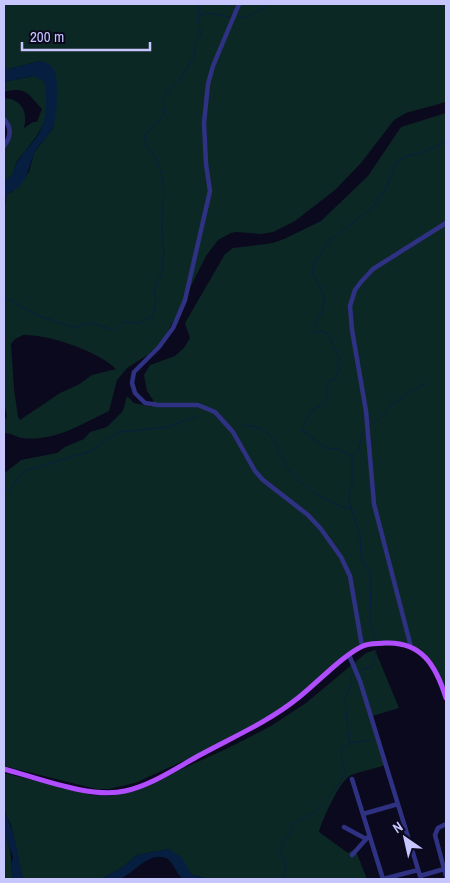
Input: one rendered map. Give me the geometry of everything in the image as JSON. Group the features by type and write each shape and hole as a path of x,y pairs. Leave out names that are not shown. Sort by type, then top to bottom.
{"main road":[{"path":"4,769 100,794 115,794 128,791 158,778 278,713 362,646 389,643 411,646 424,655 434,668 446,698"}],"street":[{"path":"239,4 213,66 208,84 204,123 206,164 210,191 185,300 178,319 170,332 159,347 134,372 132,383 135,393 145,403 198,405 215,412 233,432 255,471 263,480 308,515 321,528 341,557 350,576 362,646"},
{"path":"4,118 9,125 10,131 4,146"},
{"path":"411,646 374,504 366,411 352,330 350,306 355,290 374,269 446,223"},
{"path":"349,655 358,675 421,878 444,869"},
{"path":"352,780 363,814 367,837 383,879 418,870"},
{"path":"363,814 398,804"},
{"path":"446,824 438,828 435,835 446,876"},
{"path":"344,827 367,837"},
{"path":"352,855 367,837"}],"green space":[{"path":"4,4 446,4 446,102 406,113 394,120 361,163 335,190 295,221 273,232 261,234 236,232 218,240 206,256 164,339 149,354 127,368 117,380 109,411 57,435 34,439 4,433 4,420 7,417 4,401 4,208 7,194 12,192 29,172 34,153 53,128 57,87 40,61 4,70","holes":["23,335 46,337 85,350 108,362 116,369 92,375 78,385 60,393 20,420 14,389 11,344 15,339"]},
{"path":"33,76 45,82 48,106 46,116 38,133 18,160 13,174 4,181 4,147 10,132 4,119 4,98 15,101 22,107 25,117 24,128 33,122 37,122 42,109 30,96 22,91 12,90 4,92 4,82"},
{"path":"446,113 446,690 430,659 407,644 365,647 340,664 308,692 223,743 135,783 109,789 96,789 4,766 4,471 6,472 21,460 57,453 65,447 84,439 90,432 107,427 123,411 127,396 134,403 152,407 153,400 147,391 144,375 150,365 175,356 184,348 190,338 185,323 225,254 233,248 273,243 321,221 368,176 401,127"},
{"path":"375,650 399,708 369,717 385,765 351,775 347,778 332,801 319,832 348,853 355,849 367,879 209,879 192,875 169,849 137,855 123,867 101,879 23,879 11,825 4,810 4,773 92,795 109,796 133,791 226,749 271,726 306,703 366,653"},
{"path":"4,832 10,850 13,879 4,879"}],"water":[{"path":"40,61 47,63 55,72 57,101 54,125 34,154 23,182 19,187 7,194 4,208 4,181 13,174 16,164 35,140 42,127 46,111 46,88 44,81 33,76 4,82 4,70"},
{"path":"4,810 14,835 23,879 13,879 11,868 13,857 4,832"},
{"path":"169,849 182,858 192,875 209,879 183,879 169,860 154,857 119,879 101,879 123,867 137,855"}],"waterway":[{"path":"4,298 11,300 34,314 75,328 91,323 114,330 122,322 139,323 153,316 156,303 154,291 162,272 162,258 164,256 162,224 164,189 156,158 148,149 144,137 165,114 164,97 182,76 194,57 196,41 201,35 198,18 199,4"},
{"path":"238,17 248,17 269,4"},
{"path":"199,16 208,13 230,17"},
{"path":"352,457 338,448 326,448 302,430 311,410 320,406 327,398 327,385 330,379 335,379 339,369 337,364 341,361 328,334 313,330 324,303 323,293 312,273 315,262 329,241 374,206 385,190 397,162 404,157 420,153 446,142"},
{"path":"370,425 379,419 391,405 424,384"},
{"path":"4,492 13,487 20,475 28,469 91,451 119,432 168,427 197,416"},
{"path":"243,425 255,427 271,436 288,468 306,487 327,500 350,509"},
{"path":"366,428 363,432 360,446 352,457 352,486 349,492 349,501 360,536 361,557 371,575 370,623 376,642"},
{"path":"359,671 372,667 376,650"},
{"path":"349,742 345,699 352,683 351,677 353,674"},
{"path":"281,879 285,871 285,864 280,851 285,839 295,822 315,812 336,789 345,772 342,760 343,748 351,743 373,740"}]}
